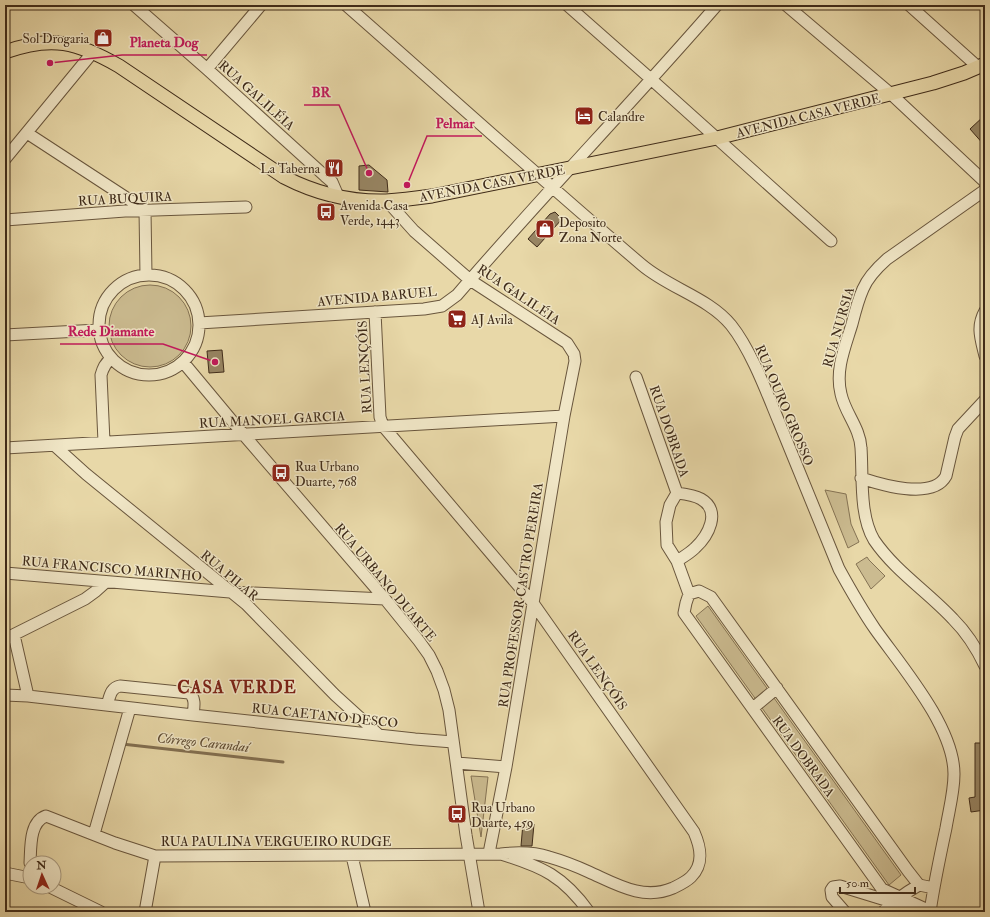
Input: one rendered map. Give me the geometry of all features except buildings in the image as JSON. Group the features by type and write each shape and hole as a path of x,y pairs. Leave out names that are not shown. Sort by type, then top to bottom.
{"main road":[{"name":"AVENIDA CASA VERDE","path":"5,52 35,44 57,43 75,45 93,52 119,66 284,177 301,186 338,196 386,201 432,196 717,138 950,78 982,66"}],"street":[{"name":"RUA GALILÉIA","path":"134,5 332,182 338,196"},
{"path":"207,69 261,5"},
{"name":"RUA OURO GROSSO","path":"346,5 645,268 675,288 719,313 731,325 744,345 765,388 839,569 874,628 936,717 947,739 952,757 954,773 952,794 930,911"},
{"path":"567,5 831,240"},
{"name":"AVENIDA BARUEL","path":"199,323 424,309 442,306 458,295 570,168 652,80 717,5"},
{"path":"786,5 891,94 985,182"},
{"path":"909,5 982,66"},
{"path":"5,159 93,52"},
{"path":"27,133 145,210 146,274"},
{"name":"RUA NURSIA","path":"985,190 887,259 877,268 863,288 841,359 838,376 841,395 860,438 863,499 867,521 874,538 889,559 954,619 966,634 985,666"},
{"name":"RUA GALILÉIA","path":"386,201 414,231 470,280 567,343"},
{"name":"RUA BUQUIRA","path":"5,220 145,210 246,207"},
{"path":"146,274 162,276 177,283 189,294 196,308 199,323 198,338 192,351 183,362 169,371 154,375 138,374 123,369 111,359 102,345 98,330 99,317 103,304 110,292 120,283 133,277 146,274"},
{"path":"985,311 980,322 979,334 985,356"},
{"name":"RUA LENÇÓIS","path":"375,312 380,410 383,426 533,603 694,832 698,841 700,857 699,865 696,871 685,882 667,891 646,893 624,888 551,857 526,852 501,854"},
{"path":"5,335 98,330"},
{"name":"RUA PROFESSOR CASTRO PEREIRA","path":"489,853 506,767 564,416 575,361 574,354 567,343"},
{"path":"104,442 101,375 106,362 111,359"},
{"name":"RUA URBANO DUARTE","path":"183,362 385,599 429,655 444,690 449,710 469,854 479,912"},
{"name":"RUA DOBRADA","path":"636,377 677,493"},
{"path":"861,478 881,484 907,488 922,489 932,488 938,485 946,476 953,442 958,429 985,400"},
{"name":"RUA MANOEL GARCIA","path":"5,448 564,416"},
{"name":"RUA PILAR","path":"55,446 86,474 246,604 335,694 379,735"},
{"path":"677,561 694,549 703,538 711,525 712,514 707,503 701,499 694,496 677,493 670,505 666,522 666,532 668,545 677,561 689,594"},
{"name":"RUA FRANCISCO MARINHO","path":"5,573 230,592 385,599"},
{"path":"28,696 9,637 85,599 106,582"},
{"name":"RUA DOBRADA","path":"919,885 711,597 699,591 689,594 684,613 882,889 896,904 915,905 930,911"},
{"path":"107,705 113,689 120,686 189,693 194,699 193,715"},
{"path":"753,708 777,688"},
{"name":"RUA CAETANO DESCO","path":"5,695 28,696 453,742"},
{"path":"94,834 130,708"},
{"path":"457,763 506,767"},
{"name":"RUA PAULINA VERGUEIRO RUDGE","path":"31,855 35,826 41,818 46,816 115,843 155,856 501,854"},
{"path":"501,854 529,863 558,878 581,901 589,912"},
{"path":"145,912 155,856"},
{"path":"352,856 365,912"},
{"path":"5,873 22,874"},
{"path":"883,912 896,904 919,885 934,888"},
{"path":"845,912 832,897 831,890 833,887 840,886 896,904"},
{"path":"62,893 102,912"}],"shaded area":[{"path":"150,285 166,288 179,297 188,310 191,326 188,342 179,355 166,364 150,367 134,364 121,355 112,342 109,326 112,310 121,297 134,288"},
{"path":"825,490 846,494 851,524 859,542 848,548"},
{"path":"867,557 885,576 871,589 856,564"},
{"path":"708,606 901,875 889,885 696,616"},
{"path":"471,776 488,777 481,837"}],"waterway":[{"name":"Córrego Carandaí","path":"122,744 283,762"}],"place":[{"name":"Sol Drogaria","path":"103,38"},
{"name":"Planeta Dog","path":"50,63"},
{"name":"Calandre","path":"584,116"},
{"name":"La Taberna","path":"334,168"},
{"name":"BR","path":"369,173"},
{"name":"Pelmar","path":"407,185"},
{"name":"Avenida Casa Verde, 1443","path":"326,212"},
{"name":"Deposito Zona Norte","path":"545,229"},
{"name":"AJ Avila","path":"457,319"},
{"name":"Rede Diamante","path":"215,362"},
{"name":"Rua Urbano Duarte, 768","path":"281,473"},
{"name":"Rua Urbano Duarte, 459","path":"457,814"}],"district":[{"name":"CASA VERDE","path":"237,687"}]}
